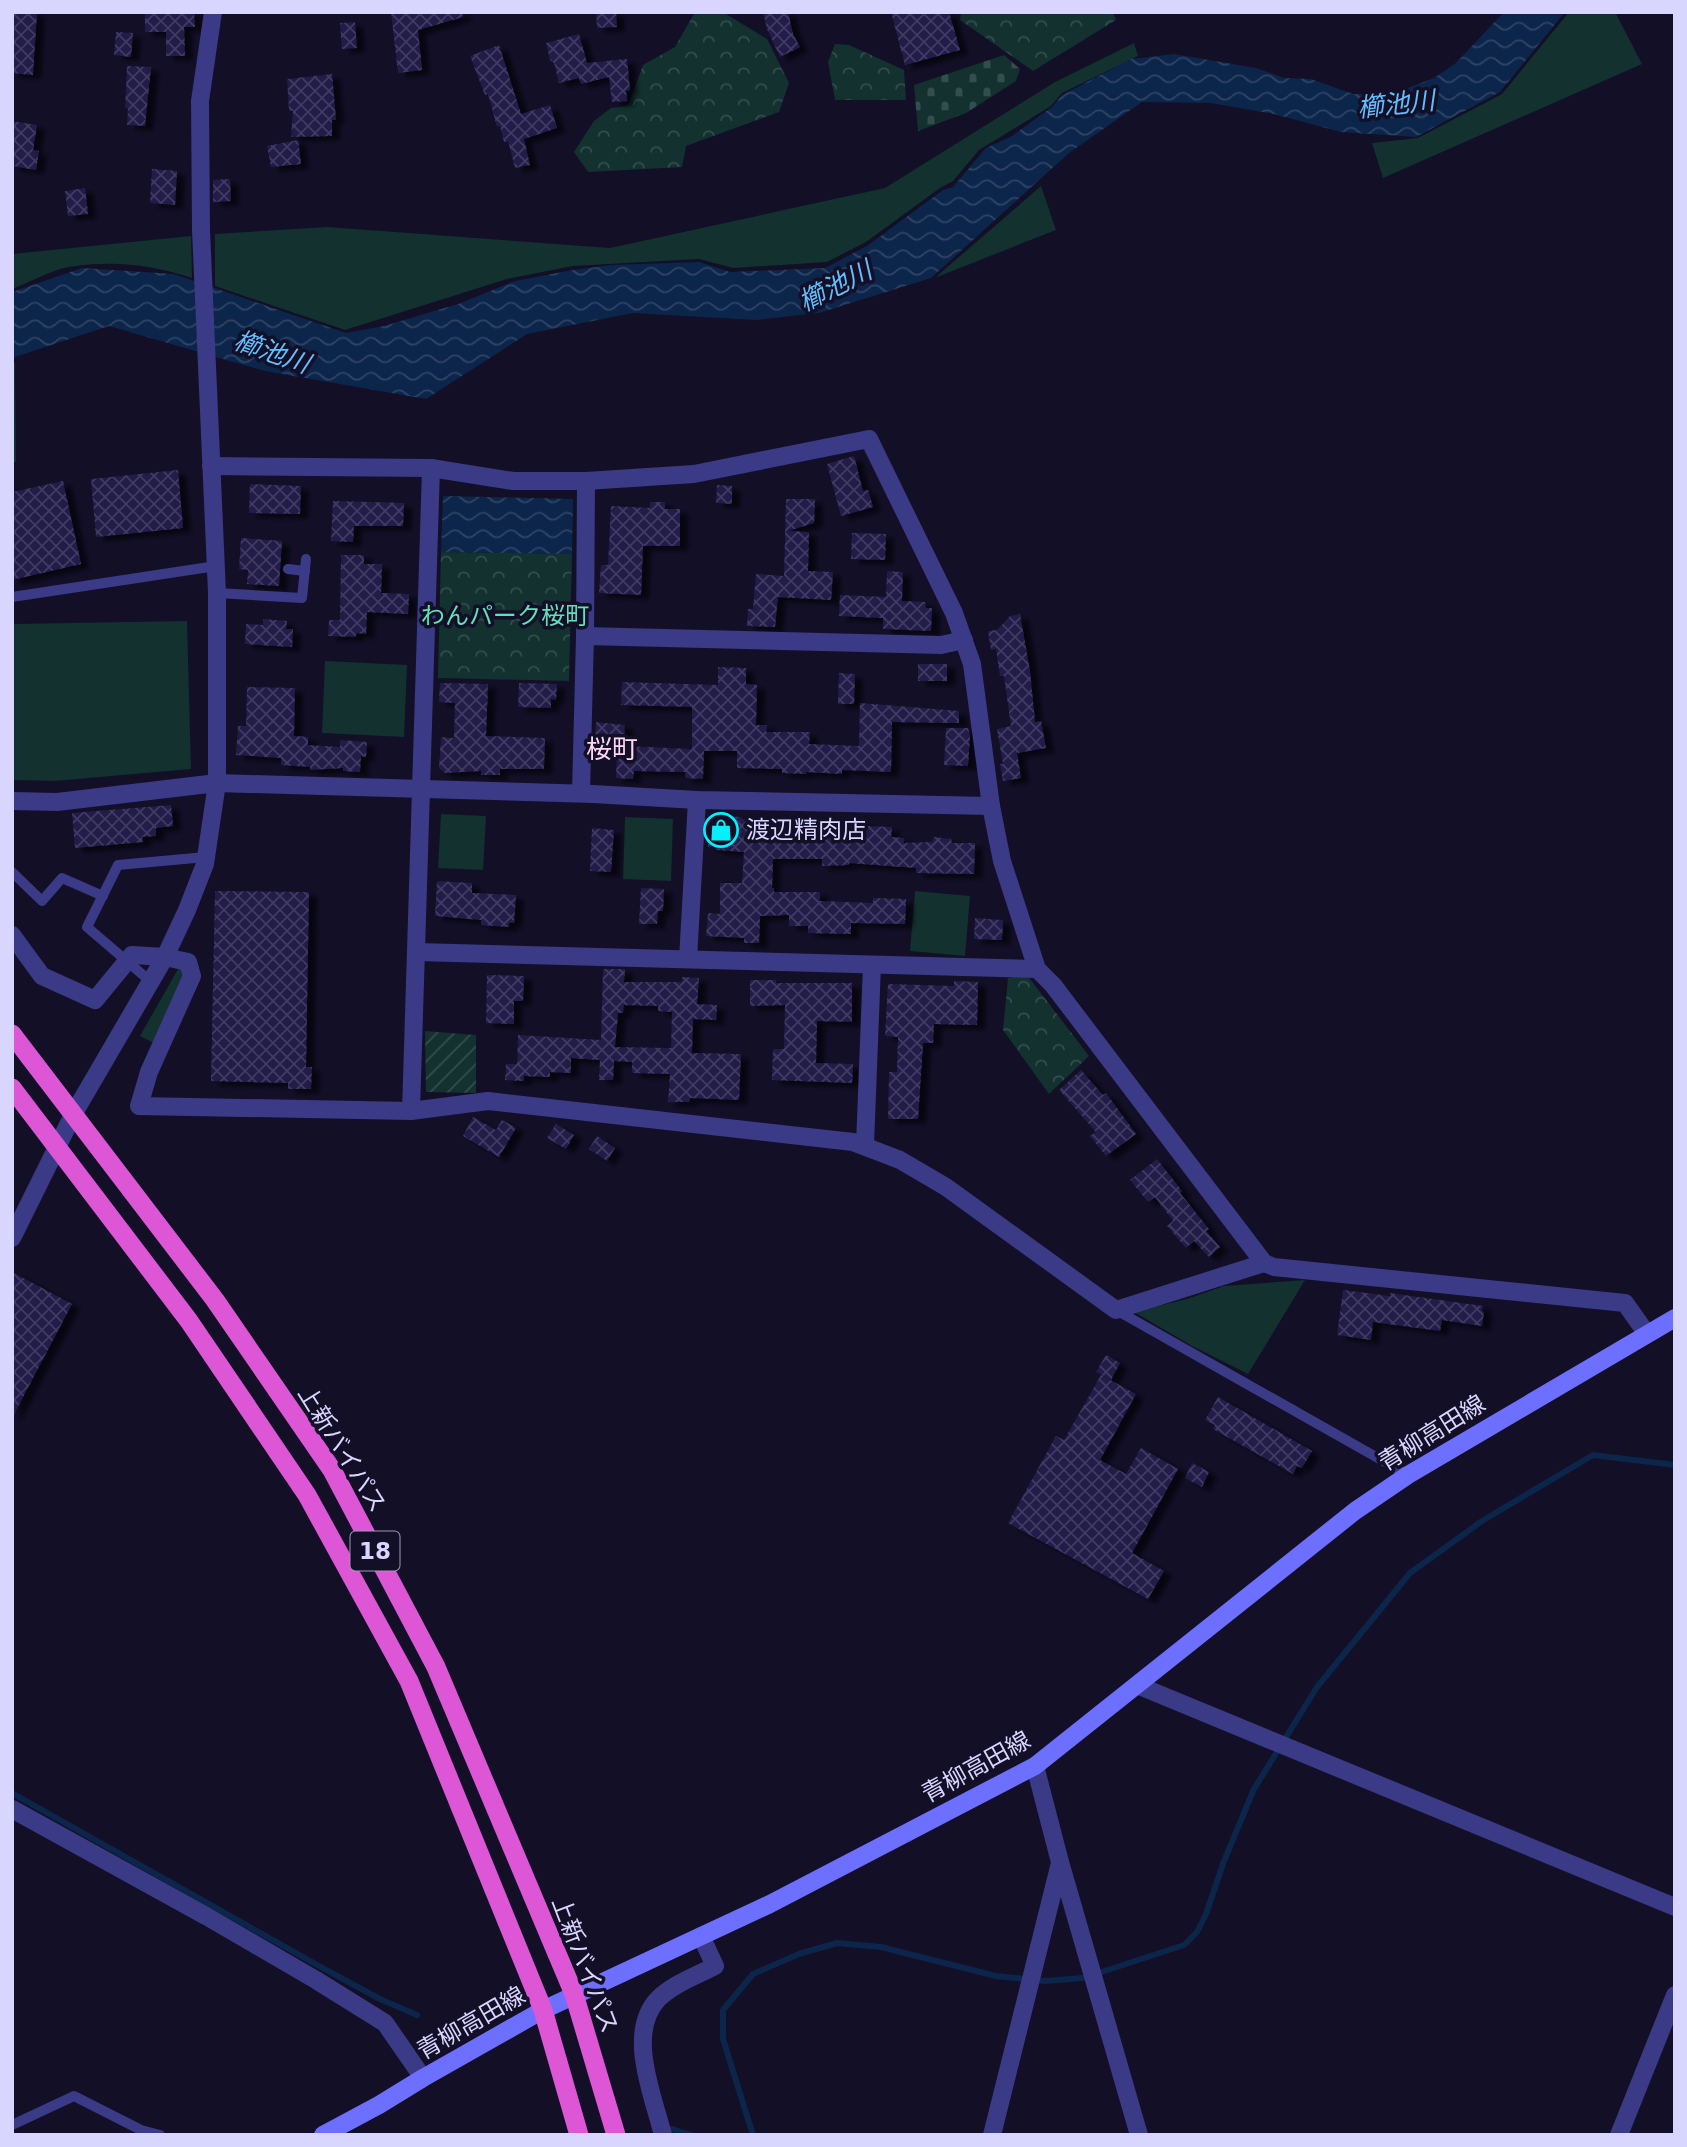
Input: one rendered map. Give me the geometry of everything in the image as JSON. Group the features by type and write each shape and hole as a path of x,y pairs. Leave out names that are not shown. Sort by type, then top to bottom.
{"highway":[{"name":"上新バイパス","path":"12,1034 215,1300 332,1470 436,1667 574,1994 616,2135"},
{"name":"18","path":"12,1088 189,1321 307,1495 409,1681 543,2010 579,2135"}],"main road":[{"name":"青柳高田線","path":"323,2135 543,2010 770,1905 1035,1766 1355,1511 1408,1475 1675,1318"}],"street":[{"path":"12,1238 74,1113 165,957 187,911 206,857 217,783 217,593 201,230 200,101 213,12"},
{"path":"211,466 431,468 513,481 586,481 694,474 869,439 949,604 972,664 991,806 1002,861 1037,969 1077,1016 1264,1263 1274,1267 1625,1303 1647,1334"},
{"path":"411,1111 431,468"},
{"path":"581,793 586,636 586,481"},
{"path":"586,636 941,645 964,640"},
{"path":"12,801 57,802 217,783 581,793 697,800 991,806"},
{"path":"688,959 697,800"},
{"path":"12,935 42,976 95,1000 132,956 165,957 188,962 192,976 149,1072 139,1106 411,1111 488,1101 790,1134 865,1145 900,1160 946,1187 1116,1310 1264,1263"},
{"path":"417,952 1037,969"},
{"path":"865,1145 872,965"},
{"path":"1137,1685 1675,1907"},
{"path":"1035,1766 1139,2135"},
{"path":"12,1810 217,1922 385,2023 423,2078"},
{"path":"992,2135 1060,1862"},
{"path":"663,2135 641,2048 645,2023 657,2000 676,1986 715,1966 701,1936"},
{"path":"1619,2135 1675,1995"}],"lane":[{"path":"217,593 302,598 306,559"},
{"path":"12,597 216,566"},
{"path":"288,569 304,571"},
{"path":"150,981 87,927 118,865 206,857"},
{"path":"12,872 42,901 62,878 103,895"},
{"path":"1116,1310 1408,1475"},
{"path":"12,2125 74,2096 141,2130 160,2135"}],"green space":[{"path":"961,12 1113,12 1116,20 1033,71 960,20"},
{"path":"1569,12 1615,12 1642,64 1383,178 1372,143 1418,138 1502,94"},
{"path":"694,14 726,14 767,39 789,83 779,112 686,146 682,167 588,172 574,152 594,121 611,108 628,106 643,65 675,47"},
{"path":"1134,43 1138,56 1062,93 1051,106 979,150 953,181 866,242 827,262 733,268 699,259 573,266 507,279 345,330 215,286 215,234 327,227 610,248 885,188 1055,82"},
{"path":"835,44 849,45 904,70 906,100 835,100 828,62"},
{"path":"1004,55 1020,69 1016,81 966,113 918,131 914,85"},
{"path":"1041,186 1056,230 937,277 937,276"},
{"path":"191,236 192,278 162,269 99,264 61,269 12,289 12,254"},
{"path":"15,362 16,462 12,462 12,364"},
{"name":"わんパーク桜町","path":"441,552 572,554 569,681 438,678"},
{"path":"187,621 191,769 55,781 12,780 12,624"},
{"path":"325,661 407,665 404,737 322,733"},
{"path":"441,814 486,816 483,870 438,868"},
{"path":"625,817 673,819 671,881 623,879"},
{"path":"915,891 970,896 965,956 910,951"},
{"path":"182,962 189,977 156,1044 140,1036"},
{"path":"1027,975 1089,1056 1049,1094 1003,1030 1008,978"},
{"path":"425,1031 476,1035 476,1093 426,1092"},
{"path":"1305,1280 1248,1374 1192,1346 1134,1312 1187,1299 1224,1286"}],"water":[{"name":"櫛池川","path":"1504,12 1565,12 1500,92 1416,137 1341,132 1274,114 1211,103 1142,102 1069,153 931,278 819,313 756,320 633,313 527,334 426,399 265,371 109,326 12,358 12,292 82,268 174,274 346,333 384,326 458,304 515,281 573,270 611,265 699,262 730,272 825,268 867,246 943,190 953,187 986,148 1012,136 1052,107 1062,95 1131,59 1174,54 1256,68 1284,78 1311,79 1353,94 1392,94 1434,78 1456,63"},
{"path":"443,496 573,499 572,554 441,552"}],"building":[{"path":"12,12 37,12 33,75 12,73"},
{"path":"145,12 194,12 195,27 184,27 185,56 166,56 166,32 145,32"},
{"path":"391,12 462,12 463,17 418,30 422,70 398,73"},
{"path":"596,12 616,12 617,27 597,28"},
{"path":"763,12 788,12 793,34 800,47 780,57 767,29"},
{"path":"891,12 949,12 960,50 905,65"},
{"path":"355,22 357,48 342,49 340,23"},
{"path":"116,32 133,33 131,57 114,55"},
{"path":"579,34 587,63 627,59 630,90 626,91 627,101 612,102 609,77 581,84 579,78 559,83 546,43"},
{"path":"499,45 521,114 550,105 557,128 524,139 530,165 515,168 508,141 504,142 500,126 497,127 488,94 485,95 470,56"},
{"path":"127,66 151,67 145,126 127,125"},
{"path":"332,74 336,120 332,120 332,136 291,137 293,111 289,111 287,79"},
{"path":"12,121 37,125 33,150 39,151 36,170 12,166"},
{"path":"298,140 301,164 271,167 267,146"},
{"path":"152,169 177,171 175,205 150,203"},
{"path":"230,179 231,201 213,202 213,180"},
{"path":"85,188 88,214 68,216 65,191"},
{"path":"854,456 863,491 868,490 873,507 841,516 827,464"},
{"path":"178,470 183,528 96,537 91,479"},
{"path":"63,481 81,564 12,580 12,492"},
{"path":"250,484 301,486 300,514 249,513"},
{"path":"717,485 732,486 732,504 716,503"},
{"path":"786,499 815,499 814,523 788,531 809,532 808,571 833,572 831,600 778,597 775,627 747,626 748,609 753,609 756,574 784,576"},
{"path":"333,501 404,503 403,526 354,526 353,542 331,541"},
{"path":"650,502 665,502 665,509 680,509 680,546 643,546 641,595 599,593 601,565 608,565 611,506 650,508"},
{"path":"852,533 886,534 885,560 851,559"},
{"path":"241,538 282,541 279,586 247,584 248,570 239,569"},
{"path":"341,555 364,555 364,564 382,564 381,593 409,594 408,614 367,612 366,634 357,633 355,637 328,636 329,620 340,620"},
{"path":"887,571 903,572 902,601 925,602 926,608 932,608 931,631 883,629 883,618 839,616 840,595 886,597"},
{"path":"1020,614 1035,722 1041,721 1046,748 1017,753 1021,778 1003,781 997,729 1011,726 1004,676 1000,676 996,649 991,650 988,631 997,630 1010,616"},
{"path":"263,619 287,621 286,629 293,629 292,647 245,644 246,624 263,625"},
{"path":"918,664 947,664 947,681 918,681"},
{"path":"718,667 746,668 746,684 757,685 756,725 767,725 766,732 810,732 809,744 859,746 860,703 959,711 959,723 892,722 891,772 842,770 842,774 806,774 782,773 782,769 737,768 737,751 704,751 703,779 685,778 685,772 634,771 633,779 616,778 617,750 594,748 596,722 625,725 623,746 692,749 692,707 621,705 622,682 718,685"},
{"path":"839,673 855,674 854,704 838,704"},
{"path":"440,683 488,684 486,736 545,738 544,769 500,769 500,775 481,775 481,771 445,773 439,768 441,737 454,738 455,703 439,702"},
{"path":"519,683 557,684 556,700 551,699 551,708 518,707"},
{"path":"247,687 295,688 294,736 308,737 308,745 340,747 340,740 367,742 366,757 361,756 360,772 343,771 343,768 310,770 310,767 281,765 281,758 236,755 238,726 246,726"},
{"path":"946,728 968,728 968,766 944,765"},
{"path":"171,805 173,826 156,828 156,836 142,837 143,842 75,848 72,813"},
{"path":"724,816 804,822 867,822 867,826 892,827 891,837 904,838 904,843 932,842 934,837 951,839 952,843 975,843 974,874 916,873 916,868 849,863 822,866 822,859 773,859 774,892 820,892 820,901 873,903 873,898 906,899 905,924 851,923 851,934 808,933 808,926 789,926 789,915 760,916 759,943 744,943 744,938 706,936 708,913 720,914 720,883 742,883 744,852 708,847 709,829 723,830"},
{"path":"592,828 614,830 611,872 590,871"},
{"path":"437,881 472,883 472,893 516,895 514,923 509,923 509,927 481,925 481,920 435,916"},
{"path":"641,888 664,889 663,911 658,911 657,924 639,924"},
{"path":"215,891 309,892 306,1067 312,1067 311,1089 288,1089 288,1083 211,1081"},
{"path":"975,918 1003,920 1002,940 974,939"},
{"path":"603,969 625,969 624,982 682,982 682,977 699,978 697,1004 717,1005 716,1020 693,1019 692,1053 741,1054 739,1100 690,1098 689,1102 668,1102 670,1074 632,1073 632,1062 614,1061 613,1080 599,1080 600,1060 571,1058 571,1073 550,1072 550,1077 524,1076 524,1081 505,1080 506,1064 517,1064 518,1035 601,1040","holes":["624,1005 658,1006 658,1011 672,1012 671,1048 615,1047 618,1013 623,1013"]},
{"path":"487,975 524,976 523,1001 514,1001 514,1024 486,1023"},
{"path":"750,980 776,980 776,983 852,983 852,1022 817,1021 816,1063 853,1064 852,1083 772,1080 773,1049 784,1049 785,1005 750,1006"},
{"path":"954,981 978,982 977,1025 934,1024 933,1043 923,1043 918,1119 888,1119 889,1072 897,1072 898,1037 885,1036 888,984 954,986"},
{"path":"1081,1070 1103,1095 1106,1093 1136,1134 1106,1156 1090,1136 1096,1132 1059,1090"},
{"path":"473,1117 496,1130 502,1120 516,1128 499,1157 463,1136"},
{"path":"556,1124 574,1135 566,1149 547,1138"},
{"path":"597,1136 615,1148 607,1161 589,1149"},
{"path":"1157,1159 1220,1247 1209,1257 1194,1241 1186,1248 1167,1226 1173,1221 1155,1197 1148,1202 1130,1180"},
{"path":"12,1272 72,1304 12,1418"},
{"path":"1343,1290 1390,1296 1390,1293 1483,1306 1482,1326 1442,1320 1440,1331 1373,1322 1371,1340 1337,1335"},
{"path":"1106,1355 1120,1363 1111,1380 1096,1372"},
{"path":"1101,1375 1136,1394 1100,1460 1126,1474 1141,1448 1178,1469 1132,1553 1164,1571 1148,1599 1008,1523 1056,1436 1064,1440"},
{"path":"1218,1397 1312,1451 1302,1468 1297,1466 1293,1474 1213,1429 1215,1425 1205,1420"},
{"path":"1192,1463 1209,1472 1202,1487 1185,1478"}],"waterway":[{"path":"753,2135 723,2039 723,2010 753,1974 799,1954 837,1943 881,1947 996,1976 1045,1981 1083,1978 1184,1945 1197,1932 1206,1914 1224,1861 1254,1789 1317,1687 1410,1573 1482,1521 1593,1455 1675,1465"},
{"path":"12,1793 319,1966 380,1999 417,2015"},
{"path":"672,2129 691,2135"}],"place":[{"name":"渡辺精肉店","path":"721,830"}],"district":[{"name":"桜町","path":"612,749"}]}
